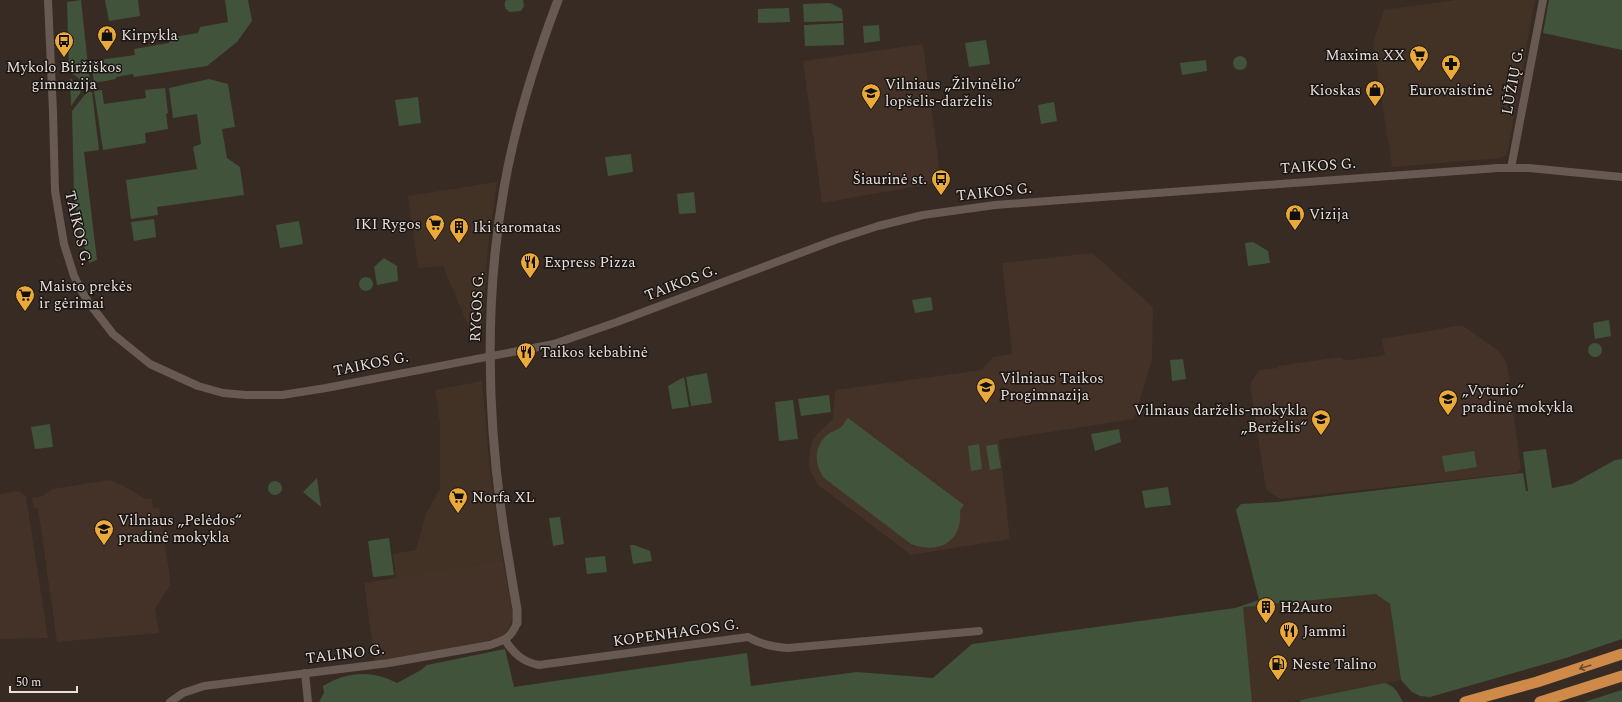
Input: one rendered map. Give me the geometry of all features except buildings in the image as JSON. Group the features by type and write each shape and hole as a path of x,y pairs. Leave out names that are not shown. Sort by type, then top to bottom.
{"highway":[{"path":"1465,702 1537,682 1622,654"},
{"path":"1540,702 1622,676"}],"street":[{"name":"TAIKOS G.","path":"48,0 53,112 53,176 56,205 64,244 74,276 88,303 113,334 139,357 166,373 198,386 246,396 282,395 326,388 570,340 828,242 878,226 923,215 995,205 1460,170 1529,168 1622,177"},
{"name":"RYGOS G.","path":"517,623 517,609 498,494 493,451 489,356 494,260 504,188 521,111 546,32 558,0"},
{"name":"LŪŽIŲ G.","path":"1511,168 1543,0"},
{"path":"505,640 513,633 517,623"},
{"name":"KOPENHAGOS G.","path":"505,640 518,657 528,663 539,665 748,637 762,644 788,648 979,631"},
{"name":"TALINO G.","path":"170,702 183,693 204,686 417,658 490,645 505,640"},
{"path":"305,673 308,702"}],"shaded area":[{"path":"1456,0 1535,0 1508,150 1505,156 1500,158 1392,167 1373,43 1384,10"},
{"name":"Vilniaus „Žilvinėlio“ lopšelis-darželis","path":"923,44 941,182 822,203 803,61"},
{"path":"497,182 488,245 482,327 470,330 443,266 418,268 408,196"},
{"name":"Vilniaus Taikos Progimnazija","path":"1092,253 1153,307 1152,360 1134,419 999,440 1010,539 911,555 818,485 809,468 810,450 812,441 817,434 833,419 835,390 982,370 993,357 1012,354 1002,263"},
{"path":"1462,325 1499,351 1507,363 1521,469 1517,473 1280,499 1266,490 1250,384 1259,370 1339,357 1344,360 1350,360 1385,355 1382,339"},
{"path":"482,381 490,472 503,560 396,578 393,554 416,550 426,513 440,489 440,423 435,390"},
{"name":"Vilniaus „Pelėdos“ pradinė mokykla","path":"110,480 124,486 145,499 152,498 153,508 159,507 171,584 155,609 159,633 57,642 38,508 33,508 32,498 43,496 52,489"},
{"path":"19,491 26,496 48,638 0,639 0,494"},
{"path":"503,560 513,615 510,628 502,637 418,656 375,662 364,583"},
{"path":"1376,594 1390,604 1401,680 1292,702 1252,702 1242,607"}],"green space":[{"path":"81,0 90,84 86,84 69,71 67,2"},
{"path":"105,0 138,0 140,16 109,21"},
{"path":"225,0 248,0 252,21 237,42 207,66 134,77 133,74 94,83 91,61 135,55 134,49 169,43 168,38 198,33 200,27 228,22"},
{"path":"523,0 524,6 521,11 510,12 505,6 505,1"},
{"path":"1549,0 1622,0 1622,50 1543,33"},
{"path":"830,3 842,9 843,21 804,22 803,4"},
{"path":"789,8 790,22 758,23 758,9"},
{"path":"843,23 844,45 805,46 804,25"},
{"path":"879,25 880,41 864,43 863,26"},
{"path":"986,40 990,64 969,67 965,43"},
{"path":"1237,56 1243,56 1247,60 1247,66 1243,70 1237,70 1233,66 1233,60"},
{"path":"1206,60 1207,71 1182,75 1180,63"},
{"path":"70,78 79,86 81,92 71,106"},
{"path":"209,79 228,84 235,127 222,129 227,158 240,167 244,195 157,207 158,215 131,219 126,180 197,169 193,147 201,144 197,114 173,118 169,88"},
{"path":"165,88 168,129 145,133 146,143 103,150 94,91 102,90 104,104 146,98 145,90"},
{"path":"87,92 92,92 99,150 84,152 97,260 89,263 79,230 74,194 72,111"},
{"path":"418,97 421,123 399,126 395,100"},
{"path":"1054,102 1057,121 1041,124 1038,105"},
{"path":"631,154 633,172 608,176 605,157"},
{"path":"694,192 696,213 679,214 677,194"},
{"path":"154,219 156,237 134,241 131,222"},
{"path":"299,221 303,244 280,248 276,225"},
{"path":"1253,242 1268,251 1270,263 1248,266 1245,243"},
{"path":"384,258 397,266 398,281 377,285 374,267"},
{"path":"363,277 369,277 373,281 373,287 369,291 363,291 359,287 359,281"},
{"path":"931,297 933,310 915,313 912,300"},
{"path":"1609,320 1611,336 1595,339 1593,323"},
{"path":"1592,343 1598,343 1602,347 1602,353 1598,357 1592,357 1588,353 1588,347"},
{"path":"1183,359 1186,379 1172,381 1170,360"},
{"path":"707,373 712,403 691,406 686,377"},
{"path":"684,377 689,407 672,409 668,386"},
{"path":"829,395 831,412 801,416 798,399"},
{"path":"793,400 798,439 779,441 775,402"},
{"path":"848,418 964,505 960,510 958,530 947,543 931,548 911,544 824,478 817,462 817,451 819,446 829,433 841,427"},
{"path":"50,424 53,447 35,449 31,427"},
{"path":"1119,429 1121,442 1095,451 1091,434"},
{"path":"979,444 982,469 971,471 968,446"},
{"path":"997,444 1001,468 990,470 986,446"},
{"path":"1546,449 1552,488 1572,484 1615,460 1622,459 1622,639 1566,658 1430,697 1420,696 1412,692 1401,680 1390,604 1376,594 1243,607 1252,702 319,702 324,693 323,686 342,677 369,674 397,683 421,670 427,665 505,649 514,687 747,653 751,686 857,672 933,678 972,644 1235,608 1259,600 1236,510 1241,504 1278,502 1523,473 1526,491 1528,491 1523,452"},
{"path":"1474,451 1477,467 1445,472 1442,456"},
{"path":"317,478 321,507 303,492"},
{"path":"272,481 278,481 282,485 282,491 278,495 272,495 268,491 268,485"},
{"path":"1168,487 1171,505 1145,508 1142,491"},
{"path":"560,517 564,544 553,546 549,518"},
{"path":"389,538 394,575 373,577 368,541"},
{"path":"630,545 650,551 652,561 633,564"},
{"path":"605,556 607,572 587,574 585,558"},
{"path":"1385,683 1394,688 1403,702 1299,702 1301,700"},
{"path":"1622,690 1622,702 1584,702"}],"place":[{"name":"Kirpykla","path":"107,52"},
{"name":"Mykolo Biržiškos gimnazija","path":"64,58"},
{"name":"Maxima XX","path":"1419,72"},
{"name":"Eurovaistinė","path":"1451,81"},
{"name":"Kioskas","path":"1375,107"},
{"name":"Vilniaus „Žilvinėlio“ lopšelis-darželis","path":"871,110"},
{"name":"Šiaurinė st.","path":"941,196"},
{"name":"Vizija","path":"1295,231"},
{"name":"IKI Rygos","path":"435,241"},
{"name":"Iki taromatas","path":"459,244"},
{"name":"Express Pizza","path":"530,279"},
{"name":"Maisto prekės ir gėrimai","path":"25,312"},
{"name":"Taikos kebabinė","path":"526,369"},
{"name":"Vilniaus Taikos Progimnazija","path":"986,404"},
{"name":"„Vyturio“ pradinė mokykla","path":"1448,416"},
{"name":"Vilniaus darželis-mokykla „Berželis“","path":"1321,436"},
{"name":"Norfa XL","path":"458,514"},
{"name":"Vilniaus „Pelėdos“ pradinė mokykla","path":"104,546"},
{"name":"H2Auto","path":"1266,624"},
{"name":"Jammi","path":"1289,648"},
{"name":"Neste Talino","path":"1278,681"}]}
